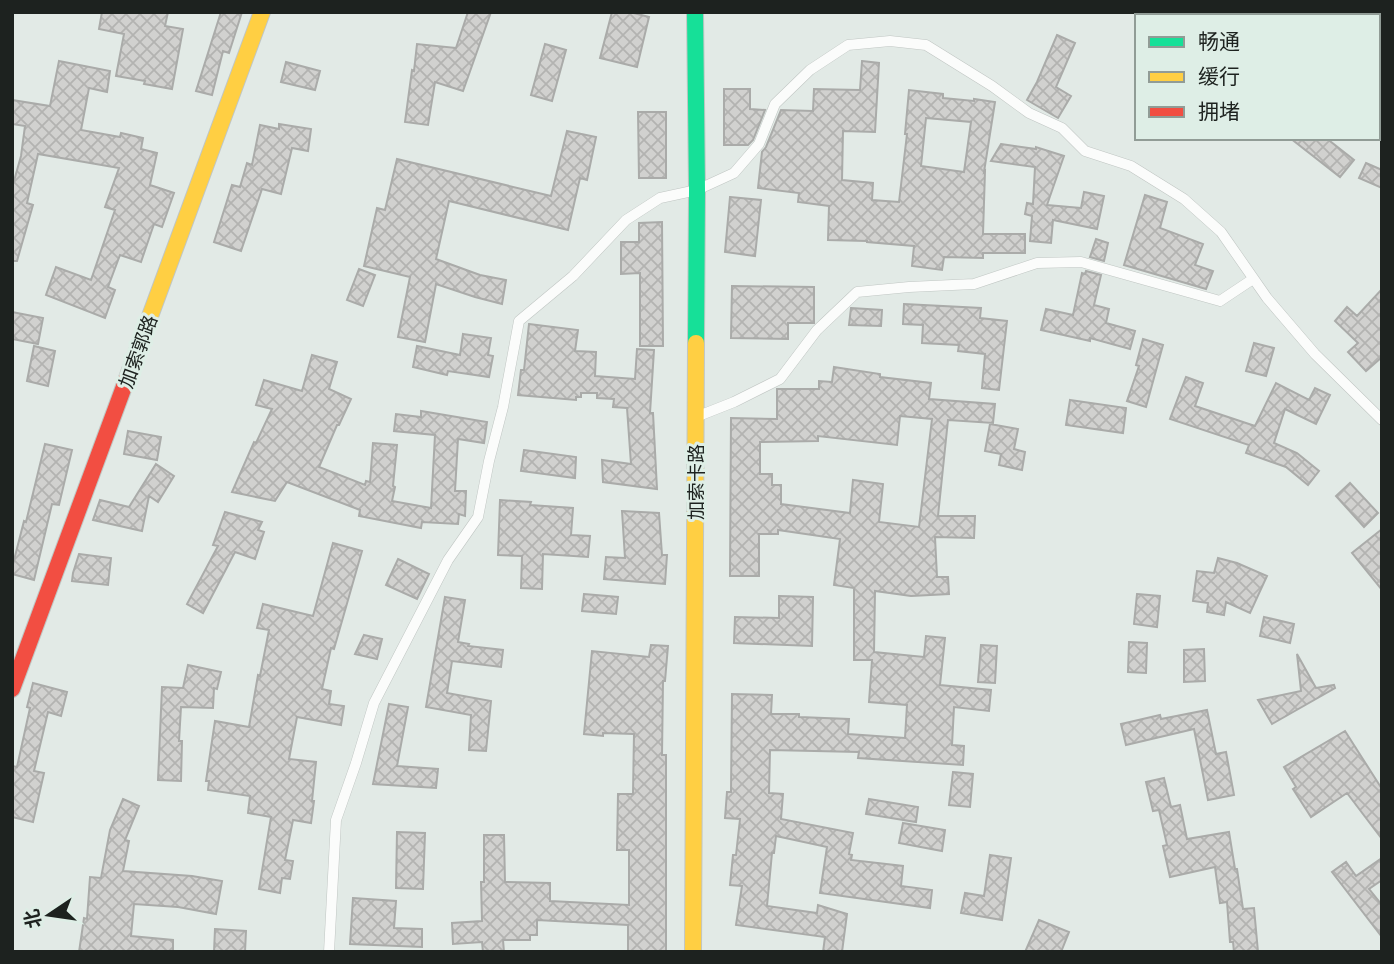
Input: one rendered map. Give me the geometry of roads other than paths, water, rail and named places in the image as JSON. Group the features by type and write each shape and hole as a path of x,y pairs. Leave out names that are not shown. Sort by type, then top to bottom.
{"main road":[{"name":"加索郭路","path":"12,689 262,12"},
{"name":"加索卡路","path":"693,952 697,190 695,12"}],"lane":[{"path":"330,952 336,820 374,703 448,561 478,517 519,321 573,276 626,220 660,198 697,190 734,173 759,144 775,104 810,70 848,45 890,41 926,45 992,86 1029,113 1062,128 1085,152 1131,166 1184,199 1221,232 1267,298 1315,354 1382,420"},
{"path":"695,418 780,379 817,330 857,292 974,284 1037,263 1081,262 1220,301 1253,279"}]}
